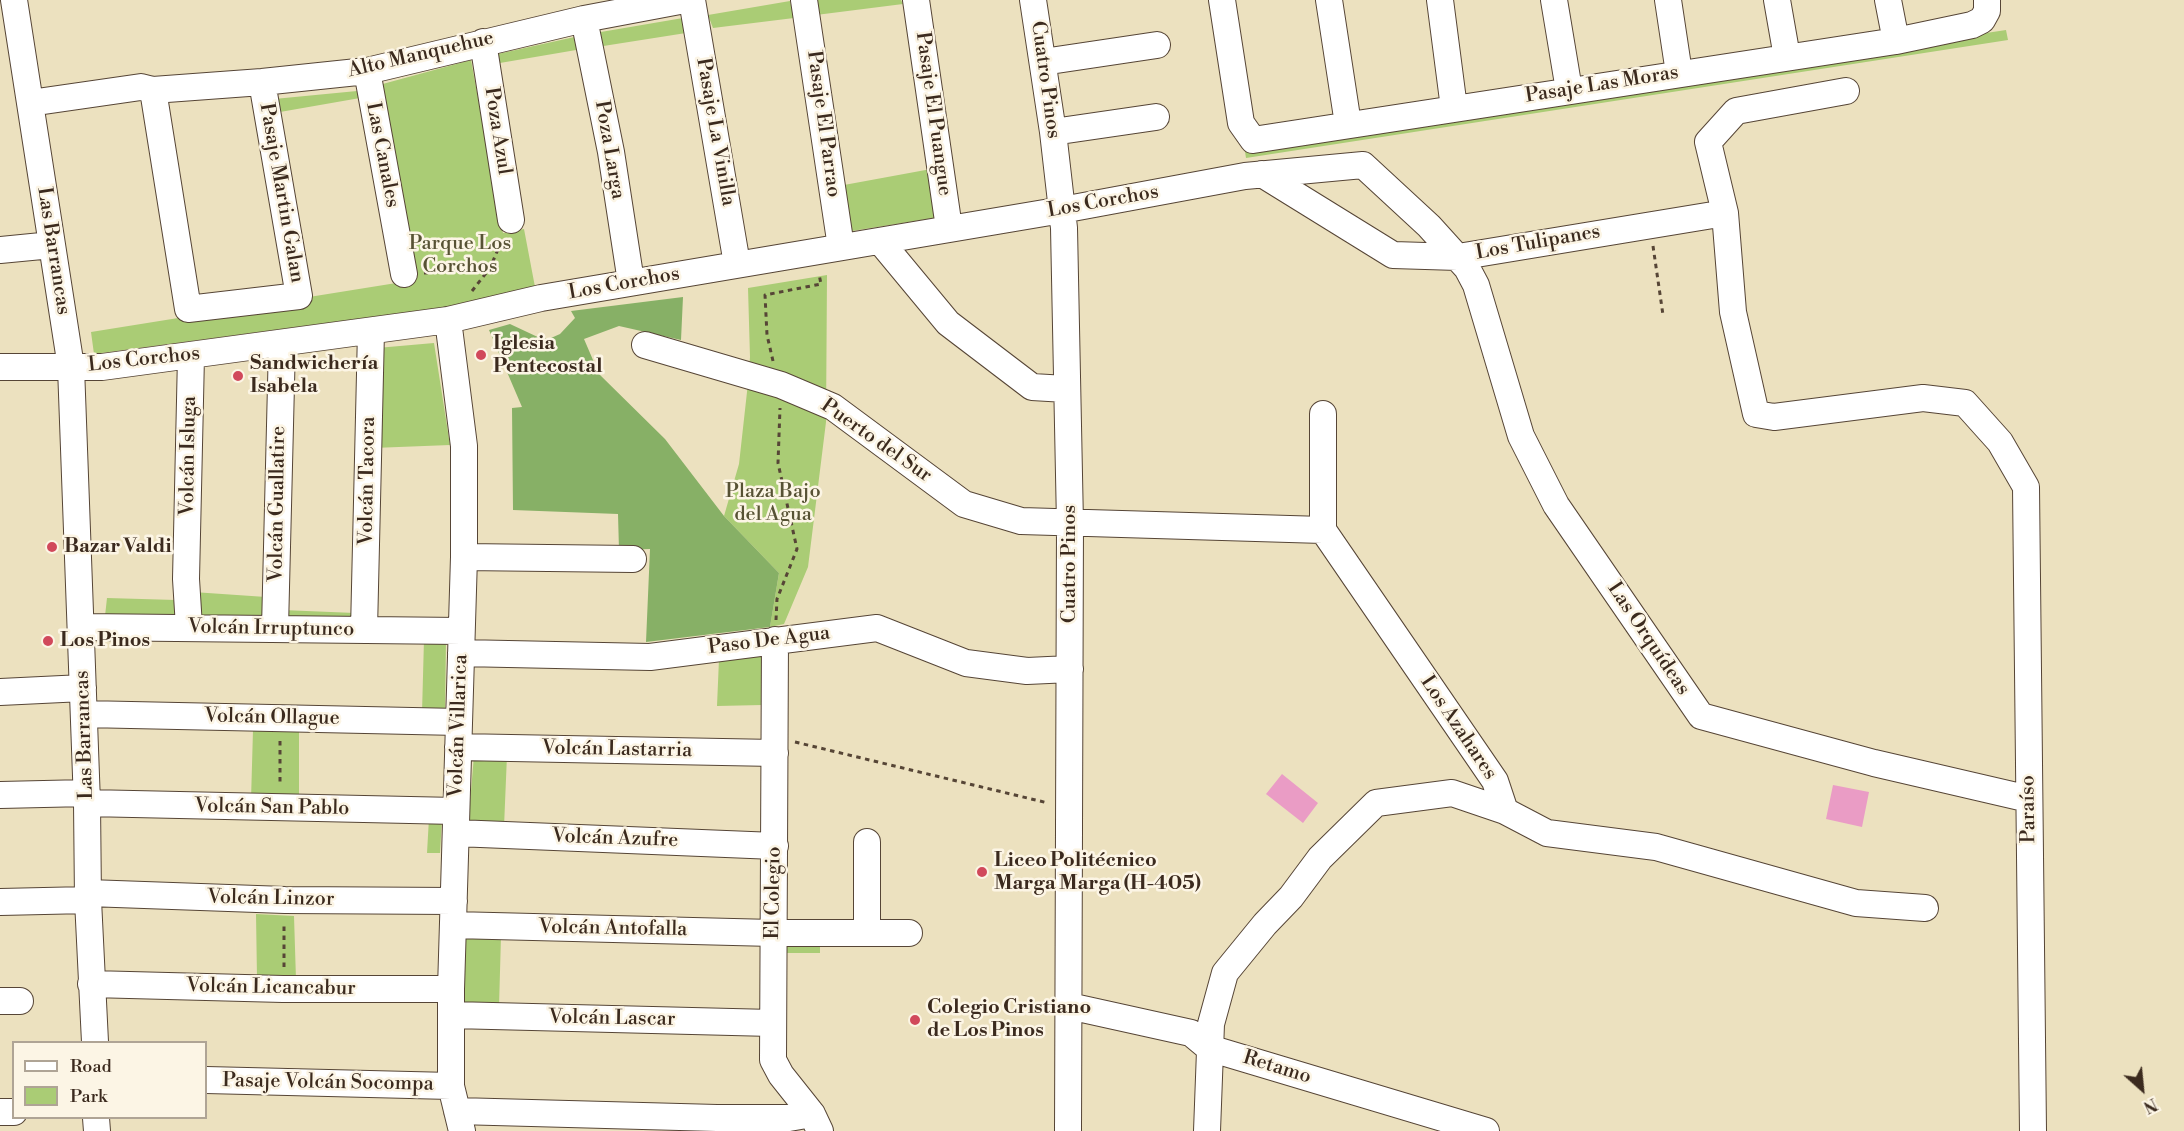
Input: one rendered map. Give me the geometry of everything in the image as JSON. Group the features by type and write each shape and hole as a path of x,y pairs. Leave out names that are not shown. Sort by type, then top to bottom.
{"street":[{"name":"Alto Manquehue","path":"31,110 141,87 153,90 366,71 584,19 685,0"},
{"name":"Pasaje La Vinilla","path":"692,0 737,264"},
{"name":"Pasaje El Parrao","path":"804,0 841,247"},
{"name":"Pasaje El Puangue","path":"916,0 949,228"},
{"name":"Cuatro Pinos","path":"1033,0 1062,210 1070,524 1068,1131"},
{"name":"Pasaje Las Moras","path":"1222,0 1241,123 1252,140 1680,72 1896,41 1972,25 1982,20 1988,11 1987,0"},
{"path":"1329,0 1348,124"},
{"path":"1440,0 1454,108"},
{"path":"1554,0 1569,90"},
{"path":"1668,0 1680,72"},
{"path":"1778,0 1787,57"},
{"path":"1888,0 1896,41"},
{"name":"Las Barrancas","path":"10,12 31,110 71,367 82,627 91,984 95,1041"},
{"name":"Poza Larga","path":"584,19 611,152 631,282"},
{"name":"Poza Azul","path":"483,42 511,220"},
{"path":"1043,63 1156,45"},
{"name":"Las Canales","path":"366,71 404,274"},
{"name":"Pasaje Martin Galan","path":"153,90 188,309 299,296 262,82"},
{"path":"1725,213 1708,142 1736,111 1846,91"},
{"path":"1053,132 1156,117"},
{"name":"Los Tulipanes","path":"1253,175 1363,165 1429,226 1458,257 1725,213"},
{"name":"Los Corchos","path":"0,367 102,367 448,320 541,298 1062,210 1253,175"},
{"path":"1253,175 1393,255 1458,257"},
{"name":"Paraíso","path":"1725,213 1733,312 1756,414 1774,417 1923,398 1965,403 2000,442 2026,487 2033,1131"},
{"path":"880,241 948,323 1032,387 1066,389"},
{"path":"0,250 52,245"},
{"name":"Las Orquídeas","path":"1458,257 1476,285 1521,436 1556,506 1701,716 1874,763 2029,798"},
{"name":"Volcán Villarica","path":"448,320 464,446 464,557 451,989 451,1086 460,1121"},
{"name":"Volcán Tacora","path":"364,630 371,331"},
{"name":"Volcán Guallatire","path":"275,628 282,344"},
{"name":"Puerto del Sur","path":"645,345 781,385 833,407 964,504 1021,521 1070,524"},
{"name":"Volcán Isluga","path":"189,627 186,579 191,356"},
{"path":"1070,524 1323,530 1323,414"},
{"name":"Los Azahares","path":"1323,530 1495,781 1505,811"},
{"path":"464,557 633,559"},
{"name":"Volcán Irruptunco","path":"82,627 364,630 461,642"},
{"name":"Paso De Agua","path":"461,642 650,657 878,628 966,663 1027,671 1070,669"},
{"name":"El Colegio","path":"775,640 772,1060 816,1123"},
{"path":"0,692 83,688"},
{"name":"Volcán Ollague","path":"84,714 459,722"},
{"name":"Volcán Lastarria","path":"458,747 775,745"},
{"path":"1207,1131 1211,1024 1225,973 1265,924 1291,897 1320,858 1376,803 1452,793 1505,811 1547,833 1656,847 1856,903 1925,908"},
{"name":"Volcán San Pablo","path":"0,795 281,809 456,822"},
{"name":"Volcán Azufre","path":"456,822 775,846"},
{"path":"867,842 867,933"},
{"name":"Volcán Linzor","path":"0,902 88,896 285,900 454,913"},
{"name":"Volcán Antofalla","path":"454,913 773,933 909,933"},
{"name":"Volcán Licancabur","path":"91,984 283,989 451,989"},
{"name":"Retamo","path":"1069,1006 1191,1033 1209,1048 1486,1131"},
{"name":"Volcán Lascar","path":"452,1015 772,1023"},
{"name":"Pasaje Volcán Socompa","path":"207,1080 451,1086"},
{"path":"460,1121 717,1124 789,1118 816,1123"}],"path":[{"path":"469,294 490,268 511,220"},
{"path":"1650,224 1663,315"},
{"path":"775,640 777,598 797,549 778,463 781,385 767,335 765,296 821,284 814,251"},
{"path":"404,274 490,268"},
{"path":"279,718 281,809"},
{"path":"775,745 1070,808"},
{"path":"283,989 285,900"}],"green space":[{"path":"814,0 901,0 903,4 816,15"},
{"path":"790,1 794,18 713,28 708,15"},
{"path":"683,18 686,33 597,47 595,33"},
{"path":"2006,30 2008,40 1246,158 1244,145"},
{"path":"579,36 582,49 494,64 493,55"},
{"name":"Parque Los Corchos","path":"471,60 503,233 524,229 535,287 448,307 94,354 91,332 415,280 379,85"},
{"path":"357,91 360,98 280,112 274,99"},
{"path":"931,169 940,217 852,231 844,185"},
{"name":"Plaza Bajo del Agua","path":"827,275 826,422 808,567 784,624 770,627 779,573 724,516 739,464 747,392 750,357 748,288"},
{"path":"683,297 681,340 619,326 584,339 599,374 665,439 724,516 779,573 770,627 646,642 650,549 619,550 618,514 513,510 512,408 522,407 489,330 510,324 542,339 551,338 560,334 575,318 571,311"},
{"path":"434,343 450,445 373,448 377,348"},
{"path":"193,592 266,597 265,622 192,620"},
{"path":"107,598 176,600 175,618 105,616"},
{"path":"282,610 355,613 354,621 281,619"},
{"path":"424,639 446,641 445,713 422,713"},
{"path":"760,655 764,662 762,705 717,706 719,659"},
{"path":"253,730 299,730 299,798 251,800"},
{"path":"474,755 507,755 504,827 468,827"},
{"path":"429,818 442,819 440,853 427,853"},
{"path":"256,914 294,916 296,980 257,978"},
{"path":"466,935 501,936 499,1007 464,1006"},
{"path":"820,939 820,953 786,953 785,940"}],"building":[{"path":"1282,774 1318,803 1303,823 1266,794"},
{"path":"1833,785 1869,792 1862,827 1826,819"}],"place":[{"name":"Iglesia Pentecostal","path":"481,355"},
{"name":"Sandwichería Isabela","path":"238,376"},
{"name":"Bazar Valdi","path":"52,547"},
{"name":"Los Pinos","path":"48,641"},
{"name":"Liceo Politécnico Marga Marga (H-405)","path":"982,872"},
{"name":"Colegio Cristiano de Los Pinos","path":"915,1020"}]}
